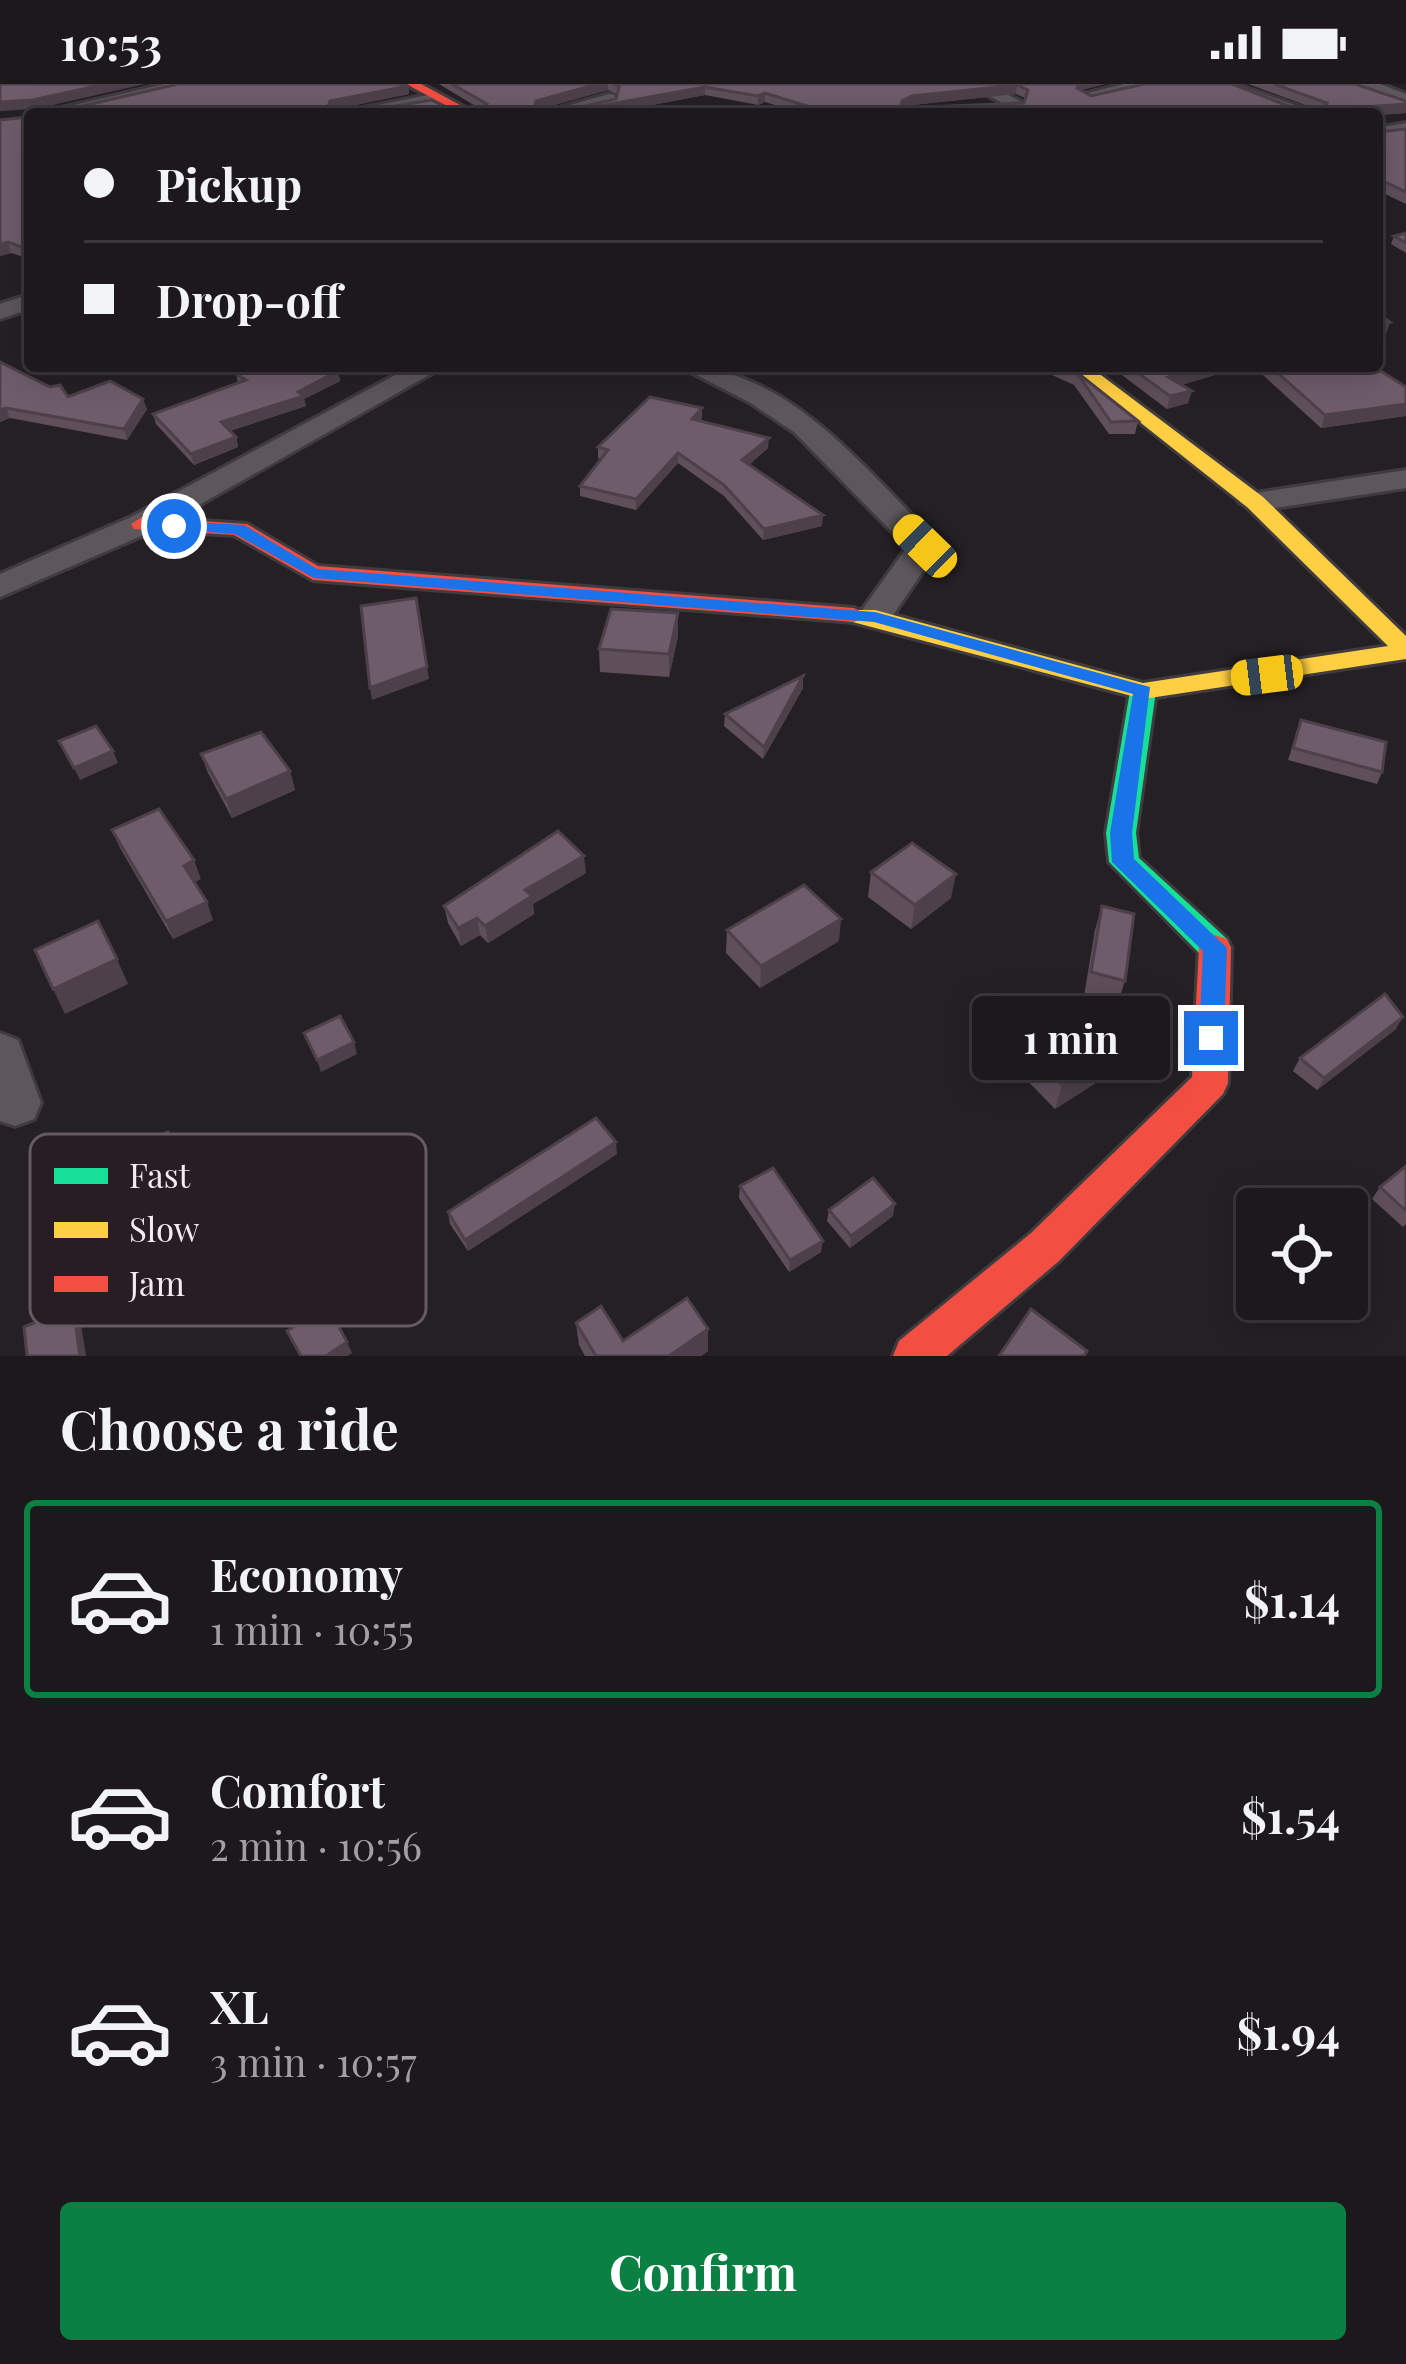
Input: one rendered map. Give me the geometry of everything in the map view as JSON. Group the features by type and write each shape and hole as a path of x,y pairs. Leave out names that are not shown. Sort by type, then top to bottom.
{"street":[{"path":"73,108 188,84"},
{"path":"974,84 1016,103 974,107"},
{"path":"1088,95 1152,84"},
{"path":"1219,84 1293,108"},
{"path":"1366,84 1406,100"},
{"path":"362,108 423,91 458,108"},
{"path":"572,108 609,99"},
{"path":"0,587 142,524 421,372"},
{"path":"705,372 759,396 804,427 925,546 875,617"},
{"path":"1086,372 1255,502 1406,651"},
{"path":"1255,502 1406,479"},
{"path":"142,524 238,529 314,573 875,617 1143,691 1406,651"},
{"path":"914,1356 1045,1246 1210,1083 1215,948 1124,862 1121,833 1143,691"}],"building":[{"path":"0,84 105,84 33,100 0,102"},
{"path":"178,84 408,86 330,101 327,108 74,108"},
{"path":"452,84 598,84 536,101 534,108 484,108 487,104"},
{"path":"614,84 1079,84 1077,88 1091,96 1144,84 1232,84 1293,108 900,108 814,108 765,93 758,96 705,87 599,106 604,108 577,108 616,99 619,87","holes":["1017,85 1028,90 1024,103 900,108 902,101"]},
{"path":"1274,84 1355,84 1406,101 1325,108 1327,103"},
{"path":"432,100 447,108 383,108"},
{"path":"24,117 24,248 0,244 0,120"},
{"path":"1406,129 1406,192 1383,181 1383,131"},
{"path":"0,362 50,387 60,385 68,397 110,381 143,399 124,429 0,410"},
{"path":"336,372 298,392 304,396 221,422 236,437 191,454 153,414 246,380 236,374"},
{"path":"1075,372 1077,372 1138,421 1111,422"},
{"path":"1136,372 1186,372 1168,377 1192,391 1170,396"},
{"path":"1277,372 1382,372 1406,387 1406,404 1325,415"},
{"path":"650,397 702,408 692,419 769,438 742,460 823,515 764,529 724,485 678,453 636,499 580,486 608,450 598,447"},
{"path":"416,598 427,667 370,688 361,606"},
{"path":"611,609 678,613 669,654 599,649"},
{"path":"803,676 764,747 725,714"},
{"path":"1301,720 1386,742 1382,772 1293,748"},
{"path":"96,726 113,751 74,768 59,741"},
{"path":"261,732 290,771 226,799 201,754"},
{"path":"159,809 194,860 184,866 207,902 166,921 112,830"},
{"path":"558,831 584,856 525,890 532,896 485,926 477,918 458,928 444,906"},
{"path":"912,843 956,874 915,905 871,872"},
{"path":"804,885 841,919 761,966 727,930"},
{"path":"1102,906 1134,914 1125,981 1091,972"},
{"path":"98,921 117,959 53,989 35,950"},
{"path":"1385,994 1403,1017 1324,1078 1300,1058"},
{"path":"1074,1014 1113,1052 1062,1085 1022,1045"},
{"path":"340,1016 354,1042 317,1060 304,1033"},
{"path":"596,1118 616,1142 465,1240 448,1212"},
{"path":"1406,1166 1406,1211 1380,1187"},
{"path":"773,1168 823,1241 790,1260 740,1186"},
{"path":"873,1178 895,1204 851,1236 829,1210"},
{"path":"687,1298 708,1329 669,1356 596,1356 576,1323 601,1306 623,1341"},
{"path":"1031,1309 1087,1351 1084,1356 999,1356"},
{"path":"76,1326 80,1356 27,1356 24,1327"},
{"path":"295,1326 338,1326 347,1342 326,1356 301,1356 287,1331"}],"traffic: fast":[{"path":"1143,691 1121,833 1124,862 1215,948"}],"traffic: slow":[{"path":"1086,372 1255,502 1406,650"},
{"path":"854,615 1143,691 1406,651"}],"traffic: jam":[{"path":"412,84 459,108"},
{"path":"142,524 239,529 313,573 854,615"},
{"path":"914,1356 1045,1247 1210,1083 1215,948"}],"route":[{"path":"174,526 238,529 314,573 875,617 1143,691 1121,833 1124,862 1215,948 1211,1038"}]}
